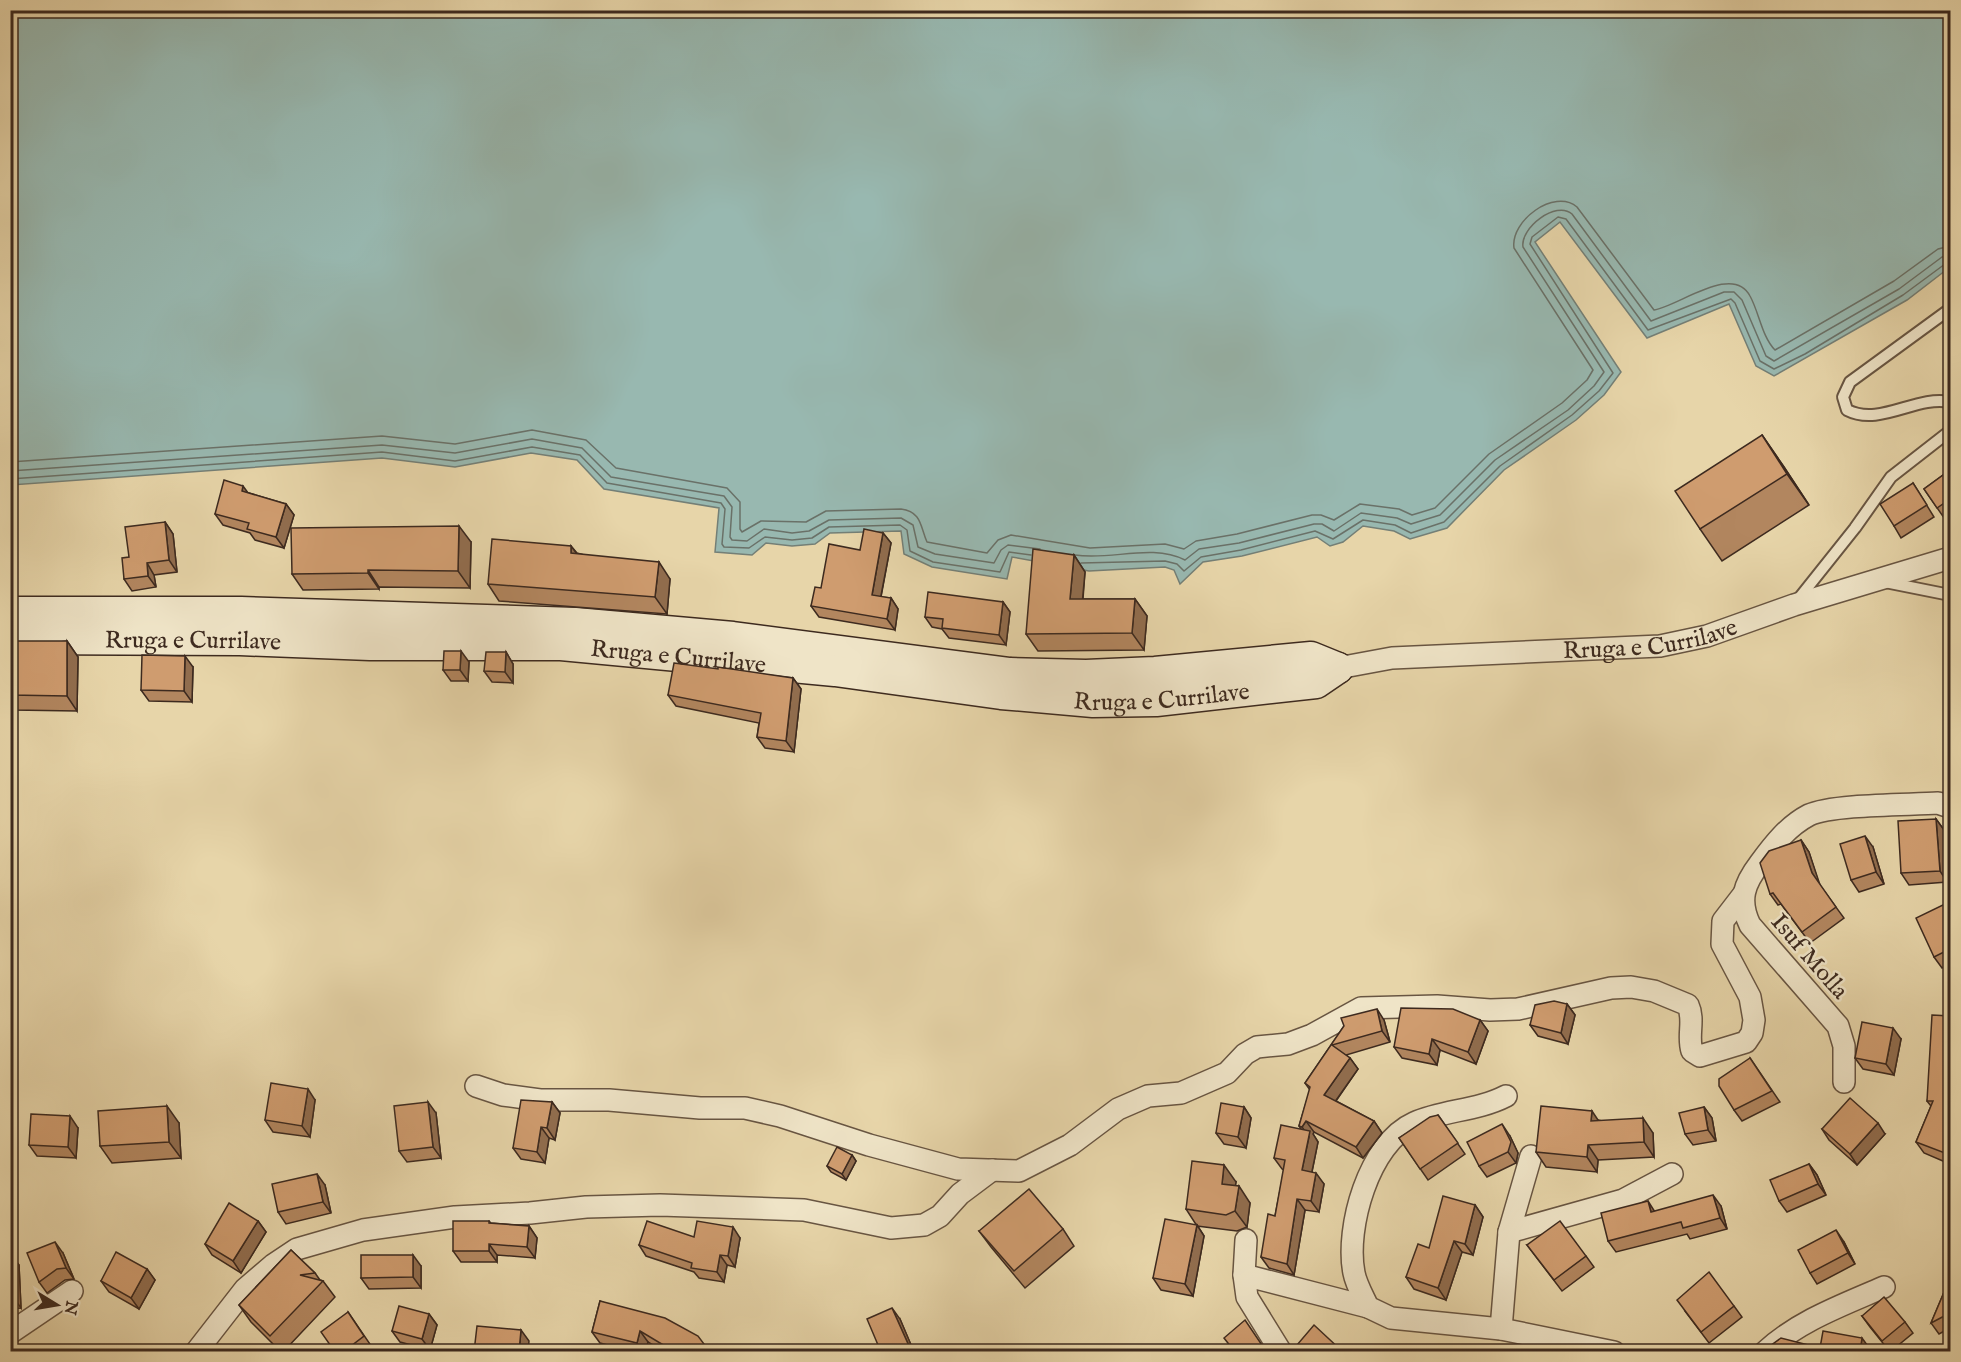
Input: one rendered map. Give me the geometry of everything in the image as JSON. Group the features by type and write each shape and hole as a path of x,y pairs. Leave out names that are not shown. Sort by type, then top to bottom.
{"main road":[{"name":"Rruga e Currilave","path":"10,612 241,612 575,623 733,637 1010,673 1086,675 1155,672 1311,657 1338,668"},
{"name":"Rruga e Currilave","path":"10,639 561,645 775,665 1001,694 1093,702 1156,700 1316,683 1338,668"}],"street":[{"name":"Rruga e Currilave","path":"1338,668 1392,658 1660,646 1707,636 1794,604 1950,558"},
{"path":"476,1086 504,1095 540,1100 609,1100 689,1107 745,1108 791,1119 869,1145 958,1169 1019,1171 1070,1145 1118,1109 1148,1096 1181,1093 1227,1073 1245,1054 1257,1047 1288,1044 1312,1035 1361,1008 1437,1006 1490,1010 1518,1009 1611,988 1631,987 1654,991 1688,1005 1691,1012 1689,1041 1692,1051 1701,1056 1746,1042 1752,1034 1754,1020 1750,997 1722,944 1723,921 1743,895 1748,878 1782,834 1810,815 1829,810 1938,803 1950,807"},
{"name":"Isuf Molla","path":"1743,895 1743,910 1750,925 1838,1026 1844,1046 1844,1082"},
{"path":"1368,1307 1354,1274 1351,1239 1357,1208 1370,1173 1389,1145 1412,1124 1454,1111 1491,1104 1506,1096"},
{"path":"1501,1329 1509,1232 1531,1156"},
{"path":"196,1352 245,1289 273,1265 297,1249 363,1230 455,1216 530,1213 586,1207 660,1205 804,1210 891,1228 924,1225 940,1216 960,1194 992,1170"},
{"path":"1509,1232 1623,1200 1672,1174"},
{"path":"1246,1240 1244,1275 1247,1297 1281,1352"},
{"path":"1244,1275 1368,1307 1391,1318 1501,1329 1580,1347 1614,1352"},
{"path":"1765,1352 1801,1326 1834,1308 1884,1287"},
{"path":"10,1333 72,1291"}],"lane":[{"path":"1950,309 1850,382 1843,397 1846,410 1858,416 1904,410 1937,399 1950,402"},
{"path":"1794,604 1855,528 1891,477 1950,431"},
{"path":"1876,580 1950,595"}],"water":[{"path":"11,11 1950,11 1950,267 1907,300 1774,376 1756,366 1729,304 1647,338 1560,222 1535,242 1621,372 1604,395 1576,420 1504,470 1447,528 1410,539 1394,531 1363,526 1343,542 1330,546 1317,537 1242,556 1203,562 1180,584 1174,570 1165,567 1089,571 1012,557 1007,579 932,567 904,554 901,531 830,533 815,544 792,546 766,543 752,555 715,552 719,508 604,489 577,460 531,453 455,467 382,458 11,485"}],"building":[{"path":"1762,435 1787,474 1700,529 1675,491"},
{"path":"1950,470 1950,499 1937,508 1924,489"},
{"path":"224,480 243,486 242,491 286,504 276,537 247,529 249,523 215,514"},
{"path":"1913,483 1927,505 1894,526 1880,504"},
{"path":"165,522 169,560 147,563 148,576 124,579 122,558 129,557 125,527"},
{"path":"459,526 458,571 368,570 368,573 292,574 291,528"},
{"path":"864,529 883,533 872,595 891,598 887,619 811,606 815,587 821,588 829,544 860,550"},
{"path":"492,539 571,546 571,553 659,562 655,597 488,584"},
{"path":"1033,549 1074,555 1070,599 1135,599 1132,633 1026,634"},
{"path":"928,592 1003,602 999,635 942,628 943,619 925,617"},
{"path":"12,641 67,641 67,696 10,695"},
{"path":"444,651 461,651 460,670 443,670"},
{"path":"486,652 506,652 505,672 484,671"},
{"path":"142,655 185,656 184,691 141,690"},
{"path":"674,663 793,678 786,741 757,737 761,713 668,695"},
{"path":"1936,819 1940,871 1901,873 1898,821"},
{"path":"1865,836 1876,872 1851,880 1840,844"},
{"path":"1801,840 1812,873 1836,907 1802,932 1773,893 1770,894 1760,863 1769,851"},
{"path":"1947,903 1950,909 1950,949 1934,957 1916,918"},
{"path":"1554,1001 1567,1004 1561,1033 1530,1025 1535,1005"},
{"path":"1401,1008 1453,1009 1480,1020 1468,1052 1432,1039 1429,1054 1394,1047"},
{"path":"1377,1009 1382,1031 1332,1045 1350,1058 1324,1095 1374,1121 1356,1147 1306,1121 1302,1127 1299,1126 1310,1087 1305,1083 1344,1026 1341,1018"},
{"path":"1932,1015 1950,1016 1950,1155 1916,1142 1933,1101 1927,1101"},
{"path":"1862,1022 1893,1028 1886,1064 1855,1058"},
{"path":"1750,1058 1772,1091 1734,1110 1719,1086 1719,1079"},
{"path":"271,1083 308,1089 302,1126 265,1120"},
{"path":"1850,1098 1878,1123 1850,1154 1822,1129"},
{"path":"521,1100 552,1102 547,1128 541,1127 537,1152 513,1148"},
{"path":"428,1102 433,1147 399,1151 394,1106"},
{"path":"1221,1103 1244,1107 1238,1137 1216,1133"},
{"path":"167,1106 169,1142 100,1146 98,1111"},
{"path":"1541,1106 1592,1111 1591,1121 1643,1118 1644,1142 1588,1145 1587,1157 1536,1152"},
{"path":"1704,1107 1708,1130 1685,1134 1679,1113"},
{"path":"31,1114 70,1116 68,1147 29,1145"},
{"path":"1438,1115 1458,1143 1420,1169 1399,1138 1430,1117"},
{"path":"1502,1124 1511,1142 1508,1152 1479,1166 1467,1142"},
{"path":"1281,1125 1310,1131 1302,1170 1316,1173 1311,1201 1297,1199 1287,1264 1261,1257 1268,1214 1275,1216 1285,1160 1274,1158"},
{"path":"837,1147 852,1155 842,1174 827,1166"},
{"path":"1192,1161 1224,1165 1222,1184 1239,1186 1235,1211 1226,1215 1186,1209"},
{"path":"1809,1164 1818,1184 1779,1201 1770,1180"},
{"path":"317,1174 323,1202 278,1212 272,1184"},
{"path":"1029,1189 1063,1229 1014,1271 979,1231"},
{"path":"1713,1195 1720,1218 1683,1228 1681,1222 1608,1241 1601,1213 1648,1201 1651,1212"},
{"path":"1443,1196 1475,1205 1465,1244 1454,1241 1438,1288 1406,1277 1418,1244 1429,1248"},
{"path":"229,1203 258,1221 233,1261 205,1244"},
{"path":"1165,1219 1197,1225 1185,1284 1153,1278"},
{"path":"453,1221 489,1221 489,1223 529,1226 527,1247 489,1244 489,1251 453,1251"},
{"path":"647,1221 694,1237 697,1221 733,1227 728,1256 720,1255 717,1272 691,1268 692,1263 639,1245"},
{"path":"1560,1221 1586,1256 1554,1280 1527,1245"},
{"path":"1836,1230 1848,1253 1810,1273 1798,1250"},
{"path":"55,1242 66,1268 57,1269 39,1282 27,1253"},
{"path":"291,1250 315,1273 300,1275 323,1281 270,1336 239,1305"},
{"path":"116,1252 147,1269 131,1298 101,1281"},
{"path":"10,1254 13,1297 10,1297"},
{"path":"361,1255 413,1255 413,1277 361,1278"},
{"path":"1709,1272 1734,1306 1701,1332 1677,1300"},
{"path":"1950,1278 1950,1313 1931,1323"},
{"path":"1884,1297 1905,1322 1882,1341 1862,1316"},
{"path":"600,1301 665,1318 698,1336 710,1352 675,1352 640,1331 637,1343 592,1332"},
{"path":"399,1306 429,1314 422,1339 392,1331"},
{"path":"892,1308 909,1346 896,1352 881,1352 867,1319"},
{"path":"348,1312 364,1336 343,1352 335,1352 321,1332"},
{"path":"1245,1320 1266,1352 1235,1352 1224,1338"},
{"path":"1314,1325 1343,1352 1291,1352"},
{"path":"477,1326 521,1330 519,1352 474,1352"},
{"path":"1823,1331 1862,1338 1860,1352 1768,1352 1770,1346 1781,1338 1820,1348"}]}
